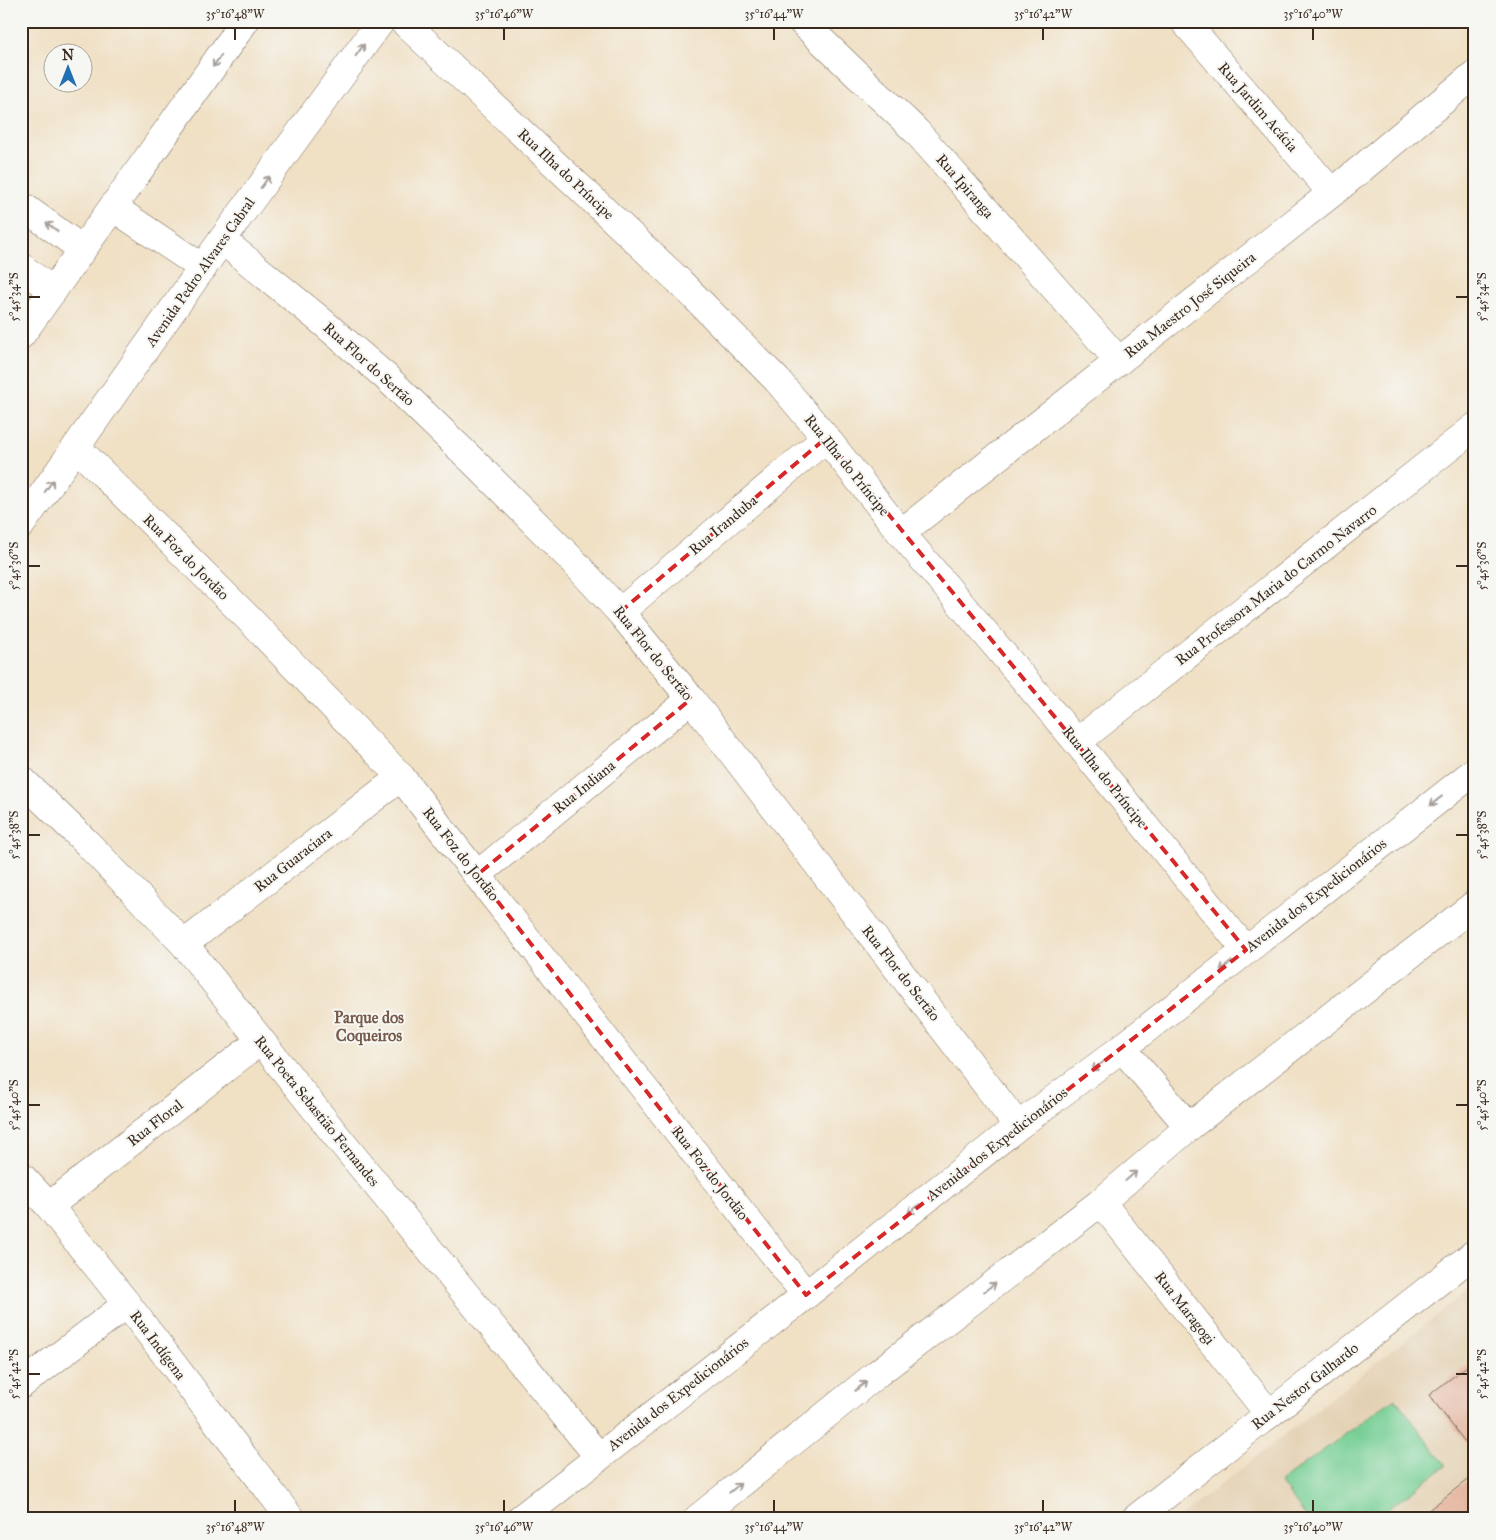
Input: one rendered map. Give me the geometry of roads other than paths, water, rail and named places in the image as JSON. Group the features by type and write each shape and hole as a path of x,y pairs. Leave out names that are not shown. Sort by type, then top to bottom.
{"street":[{"path":"21,335 82,249 114,208 245,21"},
{"name":"Avenida Pedro Alvares Cabral","path":"21,526 202,268 381,21"},
{"name":"Rua Ilha do Príncipe","path":"403,21 679,281 777,380 826,438 901,533 1077,742 1246,950"},
{"name":"Rua Ipiranga","path":"801,21 916,131 1119,361"},
{"name":"Rua Jardim Acácia","path":"1184,21 1332,193"},
{"name":"Rua Maestro José Siqueira","path":"901,533 1332,193 1475,74"},
{"path":"21,205 82,249"},
{"path":"114,208 202,268"},
{"name":"Rua Flor do Sertão","path":"222,240 319,319 386,377 485,472 571,559 620,612 691,699 1018,1126"},
{"path":"21,267 53,291"},
{"name":"Rua Professora Maria do Carmo Navarro","path":"1077,742 1475,427"},
{"name":"Rua Iranduba","path":"620,612 826,438"},
{"name":"Rua Foz do Jordão","path":"76,447 247,617 401,777 806,1295"},
{"name":"Rua Indiana","path":"477,875 691,699"},
{"name":"Avenida dos Expedicionários","path":"520,1519 1018,1126 1122,1048 1475,771"},
{"name":"Rua Guaraciara","path":"184,944 401,777"},
{"name":"Rua Poeta Sebastião Fernandes","path":"21,779 184,944 260,1041 598,1456"},
{"path":"697,1519 878,1373 1101,1202 1189,1127 1475,904"},
{"name":"Rua Floral","path":"49,1206 260,1041"},
{"path":"1122,1048 1189,1127"},
{"name":"Rua Indígena","path":"21,1176 49,1206 127,1304 290,1519"},
{"name":"Rua Maragogi","path":"1101,1202 1269,1414"},
{"name":"Rua Nestor Galhardo","path":"1135,1519 1475,1253"},
{"path":"21,1385 127,1304"}],"district":[{"name":"Parque dos Coqueiros","path":"369,1026"}]}
